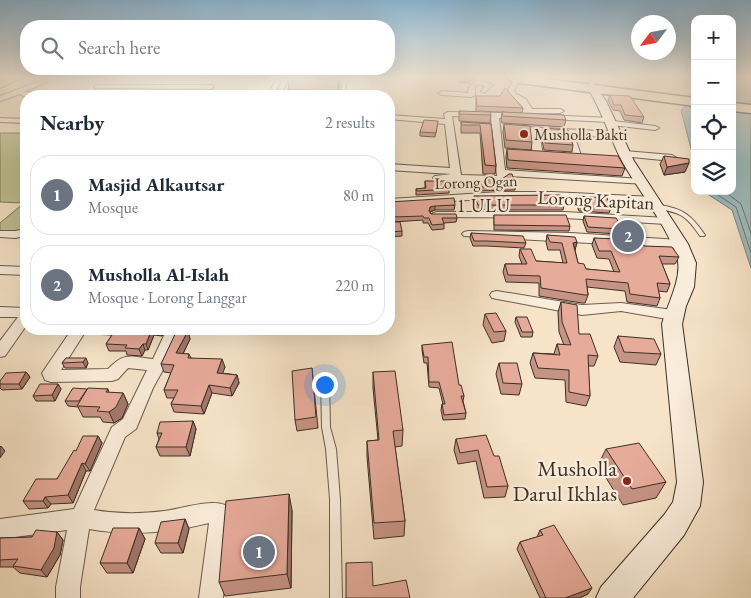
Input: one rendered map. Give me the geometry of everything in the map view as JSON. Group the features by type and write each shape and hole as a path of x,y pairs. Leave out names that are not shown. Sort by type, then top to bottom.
{"highway":[{"path":"736,107 751,109"}],"street":[{"path":"526,106 529,111"},
{"path":"604,106 624,159 642,182 680,244 688,270 685,287 673,314 672,324 690,470 689,496 682,515 674,526 612,598"},
{"path":"395,117 453,121 471,112 529,111 655,128"},
{"path":"471,112 611,123"},
{"path":"395,168 502,178 501,173 505,153 493,127 495,114"},
{"path":"0,120 20,122"},
{"path":"453,121 456,175"},
{"path":"493,127 569,132 611,123"},
{"path":"534,130 538,155"},
{"path":"569,132 576,158"},
{"path":"624,159 672,158"},
{"path":"501,173 642,182"},
{"path":"438,178 456,175"},
{"name":"Lorong Ogan","path":"395,202 500,195 552,195 659,209"},
{"name":"Lorong Kapitan","path":"435,215 566,215 659,209"},
{"path":"0,234 20,234"},
{"path":"468,234 571,237 680,244"},
{"path":"0,270 20,268"},
{"path":"497,295 582,310 621,307 673,314"},
{"path":"0,312 20,314"},
{"path":"1,349 20,323"},
{"path":"76,335 50,373 51,376 110,376 117,373 124,362 158,365"},
{"path":"68,598 80,518 118,432 130,424 171,335"},
{"path":"0,530 80,518 106,523 167,523 218,512 220,518 211,598"}],"lane":[{"path":"659,209 682,212 690,217 702,235"},
{"path":"325,380 326,427 331,449 335,499 336,598"}],"green space":[{"path":"0,133 20,133 20,203 0,202"},
{"path":"20,206 20,233 0,231 0,223"}],"water":[{"path":"686,106 691,106 691,148 681,110"},
{"path":"736,106 751,106 751,268 732,210 709,195 736,195"}],"building":[{"path":"477,106 521,106 523,108"},
{"path":"621,106 637,106 644,117 625,115"},
{"path":"459,111 490,112 491,115 460,114"},
{"path":"502,112 564,115 566,120 503,116"},
{"path":"424,120 438,121 436,133 420,132"},
{"path":"461,122 491,124 496,166 485,165 480,125 462,125"},
{"path":"504,124 530,126 532,142 506,140"},
{"path":"543,128 568,130 573,145 545,143"},
{"path":"507,149 618,156 625,168 508,160"},
{"path":"664,156 689,159 689,163 667,167"},
{"path":"512,174 516,186 480,187 478,182 488,181 487,179 502,179"},
{"path":"425,181 448,181 449,189 417,191 416,189 426,188"},
{"path":"561,195 564,205 478,205 474,196"},
{"path":"576,196 607,198 611,208 580,206"},
{"path":"454,198 455,205 430,207 429,211 431,214 456,214 457,218 442,218 444,224 432,225 429,218 424,218 423,216 395,217 395,202"},
{"path":"494,215 566,215 570,226 494,225"},
{"path":"584,216 616,218 621,226 634,227 635,230 588,227"},
{"path":"395,222 400,222 402,231 395,232"},
{"path":"471,233 523,236 526,243 474,241"},
{"path":"547,235 575,237 577,242 573,243 578,263 584,264 586,269 620,272 611,251 599,251 594,238 642,240 644,246 672,247 679,257 659,256 670,284 657,283 660,298 630,294 628,283 586,279 588,295 585,295 541,288 540,276 508,275 505,264 527,264 520,249 531,249 536,261 567,263 562,243 550,242"},
{"path":"561,302 577,305 579,334 590,334 598,356 588,355 590,396 569,392 569,370 538,368 533,353 560,355 557,344 571,345 562,322"},
{"path":"496,313 506,331 494,332 485,314"},
{"path":"516,317 527,317 533,332 522,332"},
{"path":"112,335 150,335 146,344 143,344 139,349 125,348 127,345 106,344"},
{"path":"175,335 186,335 176,353 189,354 188,358 222,359 217,373 237,375 230,388 209,385 201,406 171,404 178,390 164,390 174,365 161,364"},
{"path":"618,336 654,339 661,354 624,352"},
{"path":"452,342 459,385 461,385 464,396 461,396 466,413 444,415 442,404 445,404 439,382 429,382 428,357 424,357 422,345"},
{"path":"66,358 86,358 83,362 62,363"},
{"path":"499,363 517,363 522,384 503,383"},
{"path":"312,368 316,417 295,420 292,371"},
{"path":"395,371 403,430 393,431 405,521 374,523 367,441 379,440 373,372"},
{"path":"26,372 19,384 0,384 6,373"},
{"path":"40,384 58,384 52,395 33,396"},
{"path":"73,388 87,389 79,401 65,401"},
{"path":"88,388 108,389 106,392 123,393 116,407 109,412 97,411 100,407 77,406"},
{"path":"193,421 186,447 156,447 162,433 157,433 160,422"},
{"path":"486,435 494,456 499,456 508,486 487,487 478,450 460,453 456,439"},
{"path":"83,436 98,436 85,464 82,463 68,495 45,497 43,501 23,501 36,479 57,479 74,450 76,451"},
{"path":"639,443 666,482 632,489 606,449"},
{"path":"289,494 287,574 219,582 226,501"},
{"path":"185,519 178,543 155,543 161,522"},
{"path":"554,525 592,588 565,598 546,598 520,542 543,535 540,530"},
{"path":"113,528 139,528 127,563 100,563"},
{"path":"36,530 57,532 54,548 41,570 13,566 18,559 0,560 0,538 32,537"},
{"path":"372,562 373,586 406,580 410,598 346,598 346,563"}],"place":[{"name":"Musholla Bakti","path":"524,134"},
{"name":"Musholla Al-Islah","path":"628,236"},
{"name":"Musholla Darul Ikhlas","path":"627,481"},
{"name":"Masjid Alkautsar","path":"259,552"}],"district":[{"name":"1 ULU","path":"484,205"}]}
